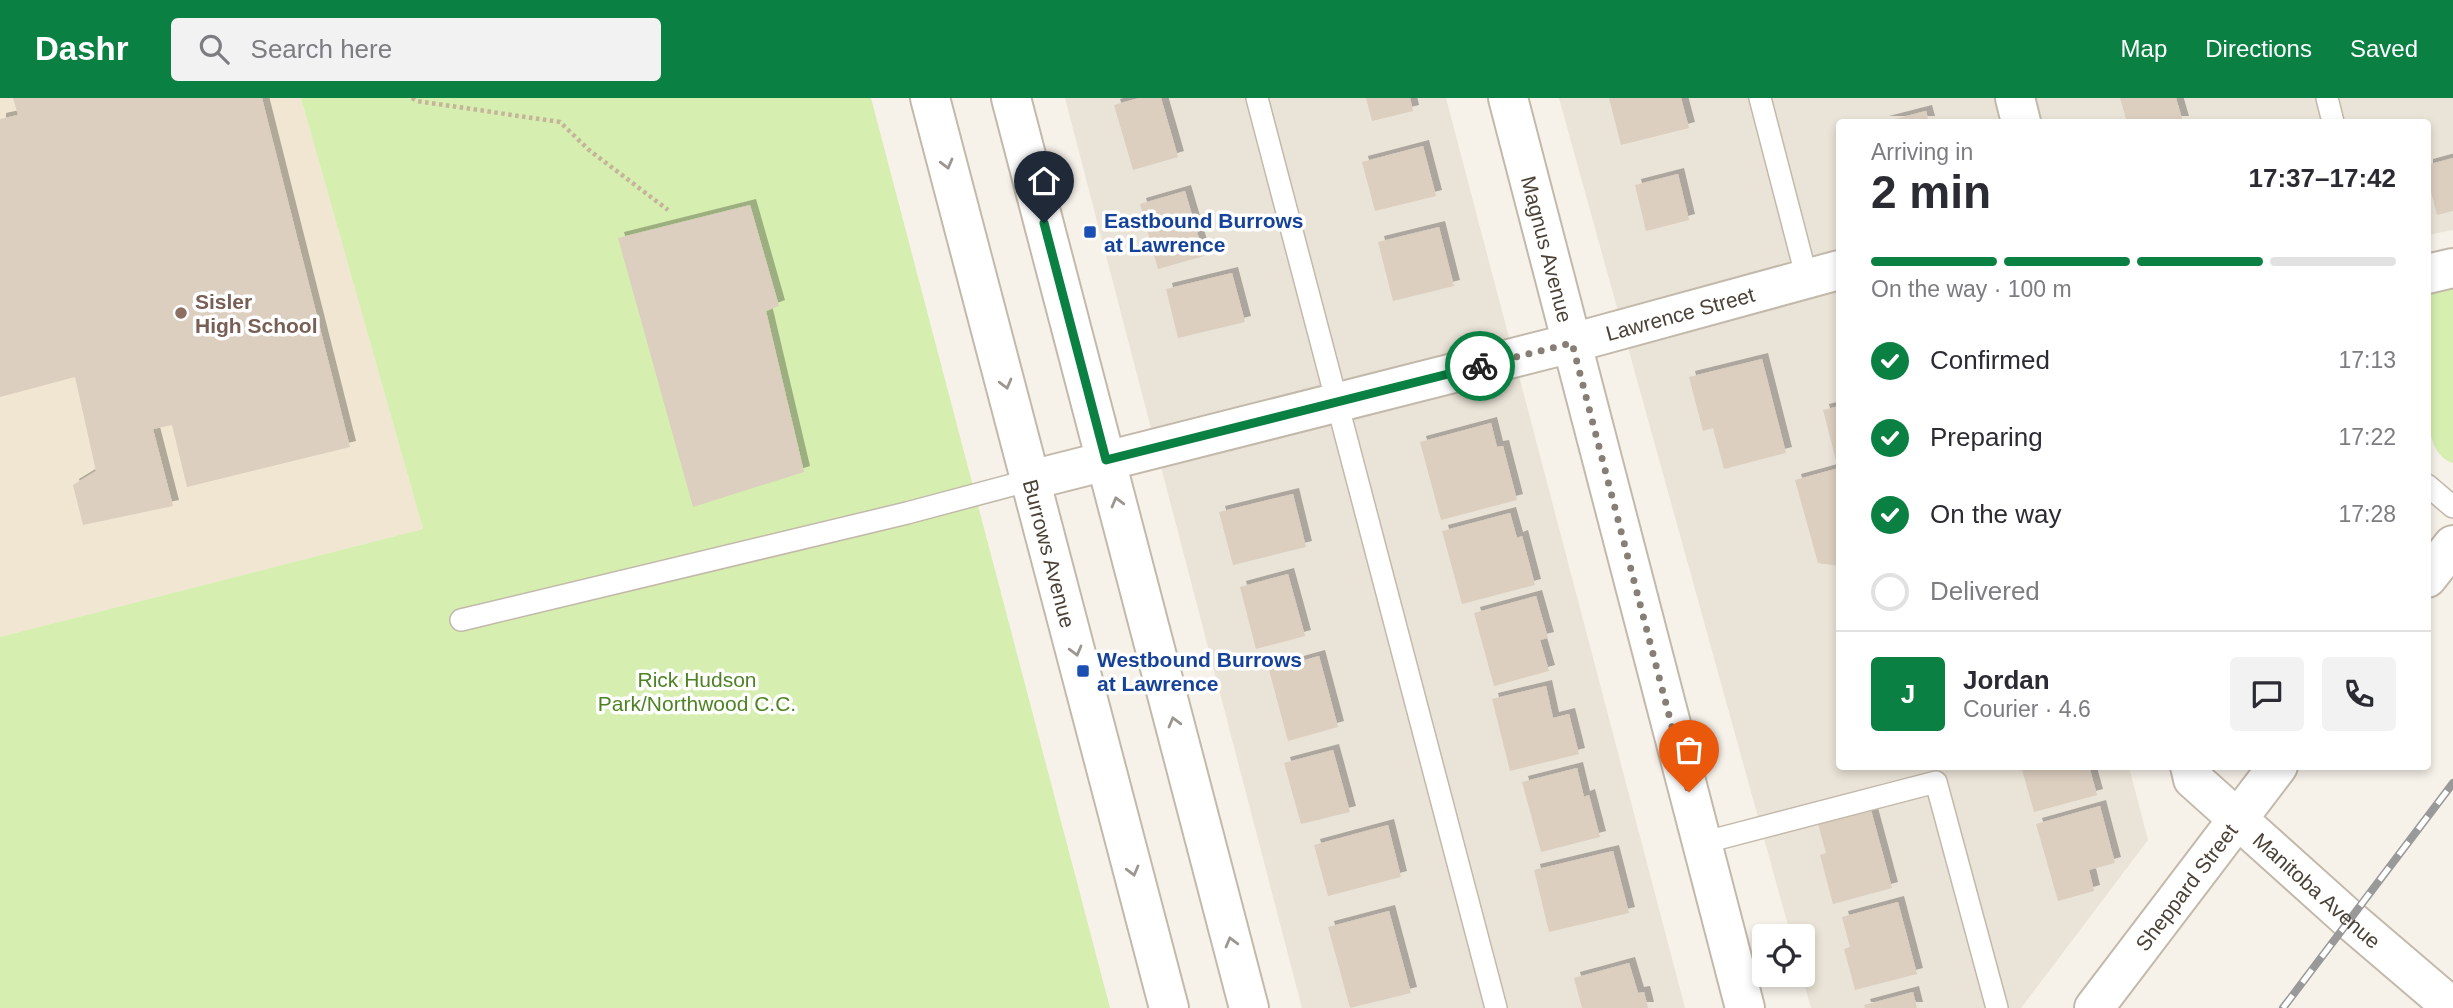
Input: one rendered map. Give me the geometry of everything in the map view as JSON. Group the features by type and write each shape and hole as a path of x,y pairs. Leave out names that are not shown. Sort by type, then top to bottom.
{"street":[{"name":"Burrows Avenue","path":"930,98 1169,1008"},
{"path":"1011,98 1249,1008"},
{"name":"Magnus Avenue","path":"1508,98 1745,1008"},
{"path":"2015,98 2020,119"},
{"path":"2431,273 2453,268"},
{"name":"Lawrence Street","path":"1031,480 1572,343 1823,274"},
{"path":"2431,573 2453,545"},
{"name":"Manitoba Avenue","path":"2191,770 2193,779 2453,1008"},
{"name":"Sheppard Street","path":"2094,1008 2275,770"}],"lane":[{"path":"1257,98 1496,1008"},
{"path":"1760,98 1823,274"},
{"path":"2327,98 2332,119"},
{"path":"461,620 907,513 1031,480"},
{"path":"2431,488 2453,507"},
{"path":"1703,843 1936,782 1997,1008"}],"path":[{"path":"412,98 417,101 560,122 589,150 668,210"}],"shaded area":[{"name":"Sisler High School","path":"0,98 301,98 423,529 0,637"},
{"path":"1065,98 1446,98 1685,1008 1302,1008"},
{"path":"1559,98 2453,98 2453,230 2431,234 2431,119 1836,119 1836,770 2130,770 2148,840 2021,1008 1811,1008 1805,987 1815,987 1815,924 1788,924"}],"green space":[{"name":"Rick Hudson Park/Northwood C.C.","path":"301,98 871,98 1110,1008 0,1008 0,637 423,529"},
{"path":"2453,287 2453,463 2442,457 2431,434 2431,292"}],"building":[{"name":"Sisler High School","path":"13,98 262,98 350,447 187,487 172,425 153,429 173,506 83,525 73,485 96,471 75,377 0,397 0,119 18,115"},
{"path":"1139,98 1161,98 1178,157 1133,170 1114,105"},
{"path":"1366,98 1410,98 1413,111 1372,121"},
{"path":"1609,98 1681,98 1689,128 1621,145"},
{"path":"2120,98 2176,98 2182,119 2126,119"},
{"path":"1926,111 1928,119 1895,119"},
{"path":"1423,146 1436,196 1375,211 1362,162"},
{"path":"2453,158 2453,211 2437,215 2431,192 2431,164"},
{"path":"1678,174 1689,220 1646,231 1635,185"},
{"path":"1185,191 1204,256 1158,269 1140,204"},
{"path":"750,205 779,306 766,311 804,472 693,507 618,238"},
{"path":"1439,227 1454,286 1393,301 1378,242"},
{"path":"1232,273 1245,322 1178,338 1166,289"},
{"path":"1762,359 1786,453 1724,469 1713,428 1703,431 1689,377"},
{"path":"1836,407 1836,460 1823,410"},
{"path":"1491,423 1497,447 1503,446 1517,500 1441,520 1420,442"},
{"path":"1836,469 1836,566 1818,563 1795,480"},
{"path":"1293,494 1306,547 1233,565 1219,512"},
{"path":"1510,513 1517,538 1522,536 1535,585 1462,604 1442,531"},
{"path":"1288,574 1305,636 1256,649 1240,587"},
{"path":"1536,596 1548,638 1540,640 1549,671 1494,686 1474,613"},
{"path":"1319,656 1338,727 1288,741 1269,670"},
{"path":"1546,686 1553,718 1569,714 1579,754 1510,771 1492,699"},
{"path":"1333,750 1350,812 1301,824 1284,763"},
{"path":"1577,768 1584,797 1589,795 1600,837 1541,852 1522,782"},
{"path":"2022,770 2090,770 2097,795 2034,812"},
{"path":"2100,806 2115,863 2089,870 2094,891 2058,901 2036,824"},
{"path":"1871,810 1892,888 1833,904 1820,855 1826,853 1818,824"},
{"path":"1388,825 1401,877 1328,896 1314,845"},
{"path":"1613,851 1629,913 1549,932 1534,870"},
{"path":"1898,902 1917,974 1855,990 1844,949 1850,947 1842,917"},
{"path":"1389,911 1411,993 1350,1008 1328,927"},
{"path":"1629,963 1638,993 1644,992 1648,1008 1582,1008 1574,978"},
{"path":"1913,992 1917,1008 1865,1008 1864,1005"}],"railway":[{"path":"2283,1008 2453,783"}],"way so far":[{"path":"1480,366 1572,343 1689,792"}],"place":[{"name":"Eastbound Burrows at Lawrence","path":"1090,232"},
{"name":"Sisler High School","path":"181,313"},
{"name":"Westbound Burrows at Lawrence","path":"1083,671"}],"route":[{"path":"1044,223 1106,460 1480,366"}]}
